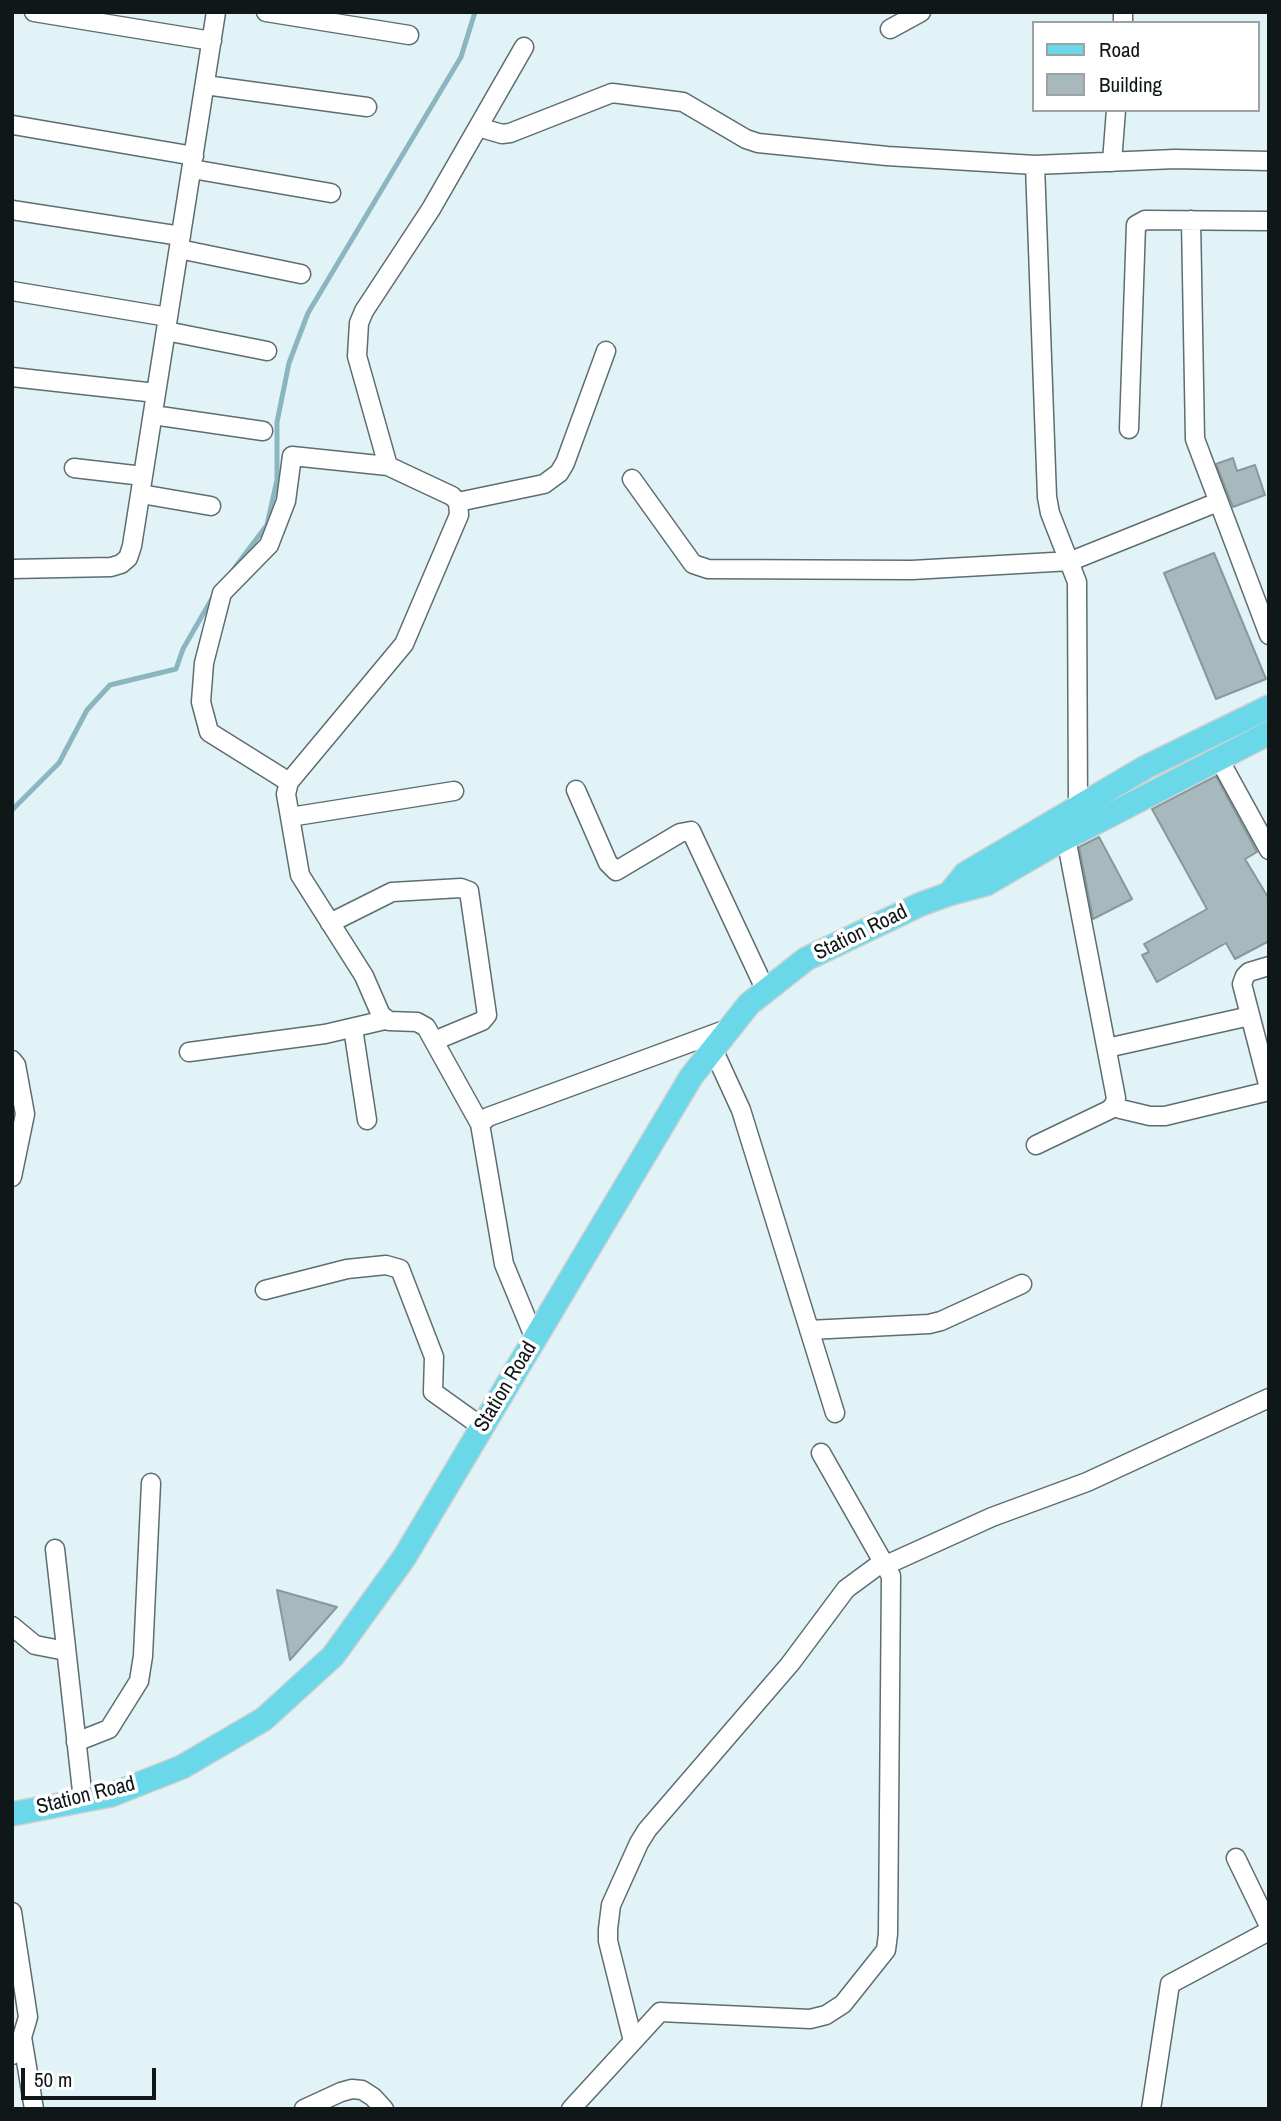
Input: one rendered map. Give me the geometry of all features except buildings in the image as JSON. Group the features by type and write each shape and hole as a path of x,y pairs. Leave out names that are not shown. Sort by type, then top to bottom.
{"main road":[{"name":"Station Road","path":"12,1814 111,1794 182,1767 264,1719 333,1656 404,1558 691,1077 749,1004 806,959 921,904 980,887 1066,838 1085,816 1146,767 1269,707"},
{"name":"Station Road","path":"949,894 965,874 1085,816 1219,759 1269,733"}],"street":[{"path":"12,569 111,567 128,558 141,494 216,12"},
{"path":"266,12 409,35"},
{"path":"890,29 921,12"},
{"path":"40,13 123,19 212,41"},
{"path":"388,466 358,356 359,323 364,311 431,209 524,47"},
{"path":"205,85 367,107"},
{"path":"478,127 502,134 510,133 601,96 623,93 683,102 752,141 887,156 1035,165 1175,159 1269,161"},
{"path":"1112,162 1116,112"},
{"path":"13,125 331,193"},
{"path":"1035,165 1047,497 1050,513 1077,582 1085,816"},
{"path":"12,210 180,243 301,274"},
{"path":"1129,429 1136,225 1145,220 1269,220"},
{"path":"1191,220 1196,444 1269,635"},
{"path":"12,291 167,324 267,351"},
{"path":"458,502 544,484 559,473 606,351"},
{"path":"12,377 156,393"},
{"path":"153,415 263,431"},
{"path":"289,782 209,732 201,702 204,663 222,593 269,545 286,501 292,456 388,466 452,496 458,502 459,514 404,644 289,782 286,793 300,875 364,976 381,1016 386,1020"},
{"path":"74,468 143,476"},
{"path":"632,480 693,564 708,569 912,570 1070,561 1218,502"},
{"path":"141,494 211,506"},
{"path":"1219,759 1269,850"},
{"path":"576,790 608,863 616,871 680,833 691,831 766,991"},
{"path":"290,817 454,791"},
{"path":"1066,838 1115,1090 1112,1107"},
{"path":"330,923 392,892 461,888 468,891 487,1016 482,1021 434,1041"},
{"path":"1035,1145 1112,1107 1150,1116 1165,1116 1269,1089 1265,1060 1250,1016 1242,980 1249,972 1269,966"},
{"path":"1107,1048 1250,1016"},
{"path":"189,1052 325,1034 386,1020 424,1025 480,1124 503,1264 535,1339"},
{"path":"353,1028 367,1120"},
{"path":"480,1124 488,1117 730,1028"},
{"path":"713,1049 741,1110 835,1413"},
{"path":"12,1060 16,1065 25,1114 12,1177"},
{"path":"265,1290 347,1269 386,1265 400,1269 434,1357 433,1392 482,1427"},
{"path":"809,1330 929,1324 1022,1284"},
{"path":"633,2041 608,1941 608,1928 611,1905 639,1843 647,1830 790,1664 846,1589 881,1558 1087,1482 1269,1398"},
{"path":"571,2109 658,2014 664,2011 810,2020 826,2015 843,2004 883,1957 888,1943 889,1906 891,1581 881,1558 821,1452"},
{"path":"76,1742 109,1730 139,1681 143,1656 151,1483"},
{"path":"54,1549 83,1800"},
{"path":"12,1626 34,1645 66,1651"},
{"path":"1151,2109 1170,1984 1269,1928 1236,1858"},
{"path":"12,1912 28,2017 18,2051 12,2055"},
{"path":"22,2037 34,2109"},
{"path":"304,2109 352,2089 362,2090 380,2104"}],"waterway":[{"path":"233,570 267,525 277,480 277,422 289,363 308,313 461,57 475,12"},
{"path":"12,810 59,763 87,710 110,685 176,669 183,649 214,595"}]}
